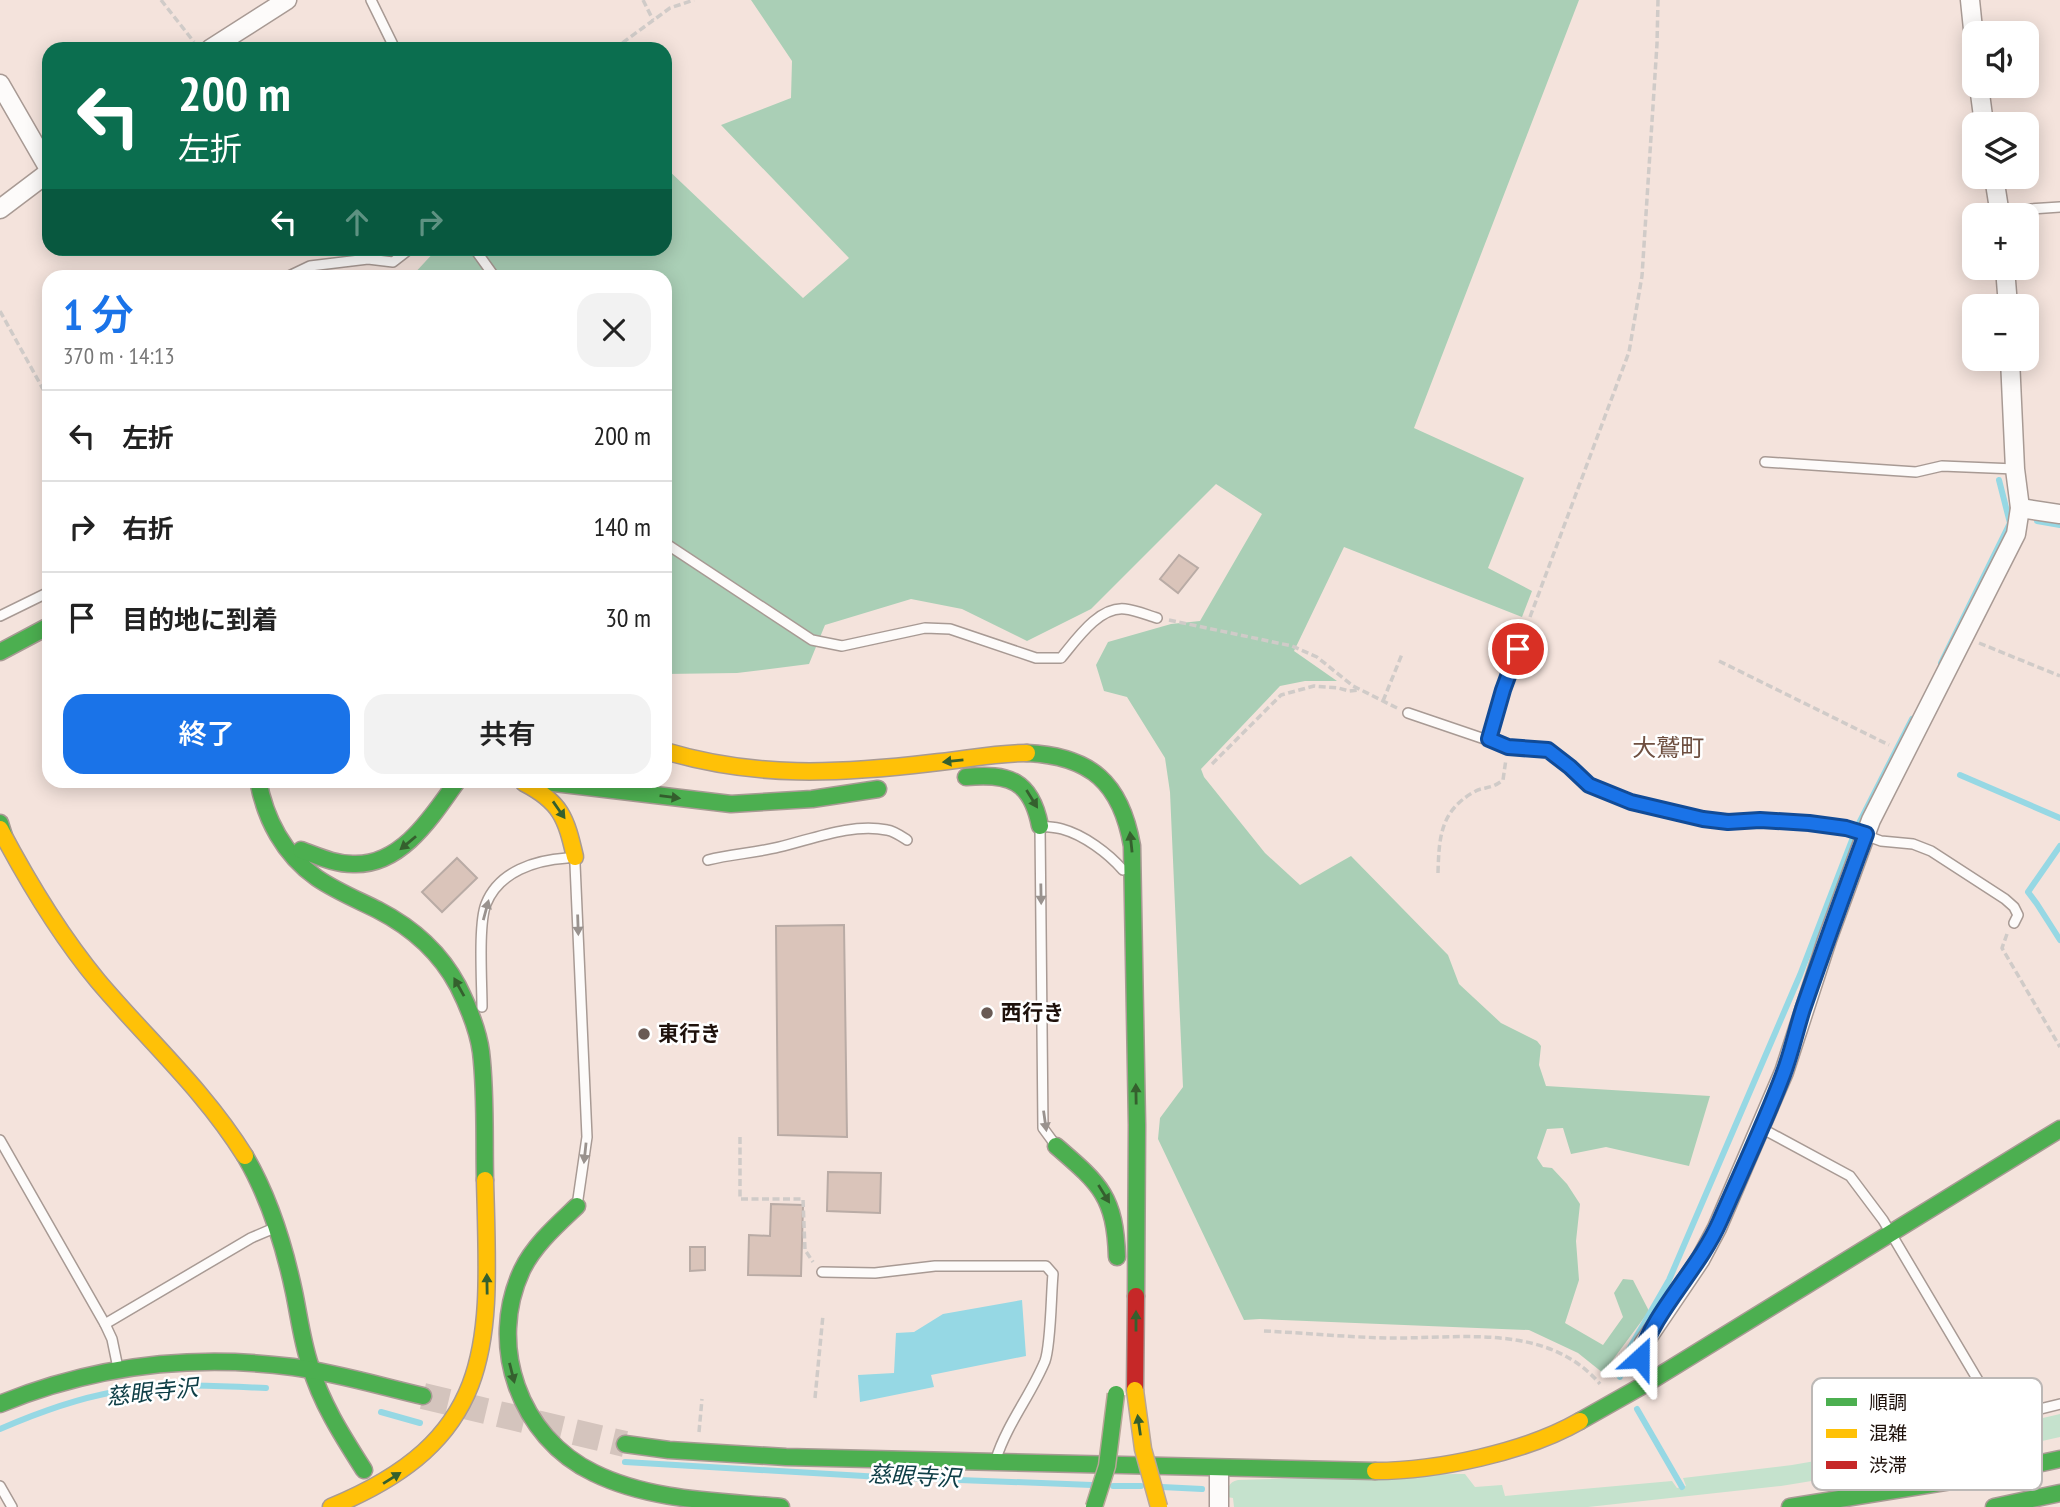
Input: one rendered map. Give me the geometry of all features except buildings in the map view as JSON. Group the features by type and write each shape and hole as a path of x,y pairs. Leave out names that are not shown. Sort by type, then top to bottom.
{"main road":[{"path":"2,651 42,630"},
{"path":"672,753 707,763 777,772 862,771 1037,753 1077,762 1103,779 1121,803 1129,822 1133,886 1137,1125 1135,1390 1147,1475 1159,1507"},
{"path":"950,779 976,775 1007,776 1021,784 1032,796 1038,810 1040,826"},
{"path":"596,788 731,804 812,799 898,786"},
{"path":"260,788 266,813 277,836 305,868 318,879 398,921 429,945 447,966 475,1023 481,1051 488,1298 478,1369 451,1424 430,1449 384,1483 331,1507"},
{"path":"266,813 301,850 322,860 342,865 361,864 383,859 400,850 419,834 453,788"},
{"path":"535,788 559,806 568,822 575,857"},
{"path":"1,829 47,909 97,979 219,1116 248,1162 263,1194 288,1269 311,1370 337,1424 364,1470"},
{"path":"625,1444 669,1450 786,1457 1219,1469 1394,1471 1475,1459 1517,1447 1572,1426 1649,1382 2060,1129"},
{"path":"1056,1146 1094,1179 1106,1195 1115,1214 1117,1273"},
{"path":"577,1206 552,1228 529,1259 511,1301 506,1335 508,1355 515,1386 526,1412 546,1439 562,1454 576,1464 611,1480 665,1493 781,1507"},
{"path":"0,1404 40,1388 119,1370 176,1363 274,1364 423,1396"},
{"path":"1094,1507 1109,1459 1116,1387"},
{"path":"2042,1463 2060,1459"},
{"path":"1790,1507 1895,1490"},
{"path":"1994,1507 2060,1494"},
{"path":"2017,1507 2060,1494"}],"street":[{"path":"221,42 287,0"},
{"path":"1970,0 1972,21"},
{"path":"0,84 42,159"},
{"path":"0,209 42,176"},
{"path":"1649,1382 1640,1369 1644,1343 1700,1260 1717,1228 1784,1072 1814,977 1866,834 1903,752 2016,534 2020,508 2015,470 2011,371"},
{"path":"2020,508 2060,514"},
{"path":"1219,1469 1219,1507"}],"lane":[{"path":"372,0 393,42"},
{"path":"2039,208 2060,206"},
{"path":"302,270 310,266 369,260 393,262 401,256"},
{"path":"1765,462 1916,472 1942,466 2015,470"},
{"path":"672,548 812,640 842,646 925,628 950,629 1036,658 1060,657 1085,630 1108,611 1124,608 1157,618"},
{"path":"0,616 42,595"},
{"path":"1489,739 1503,690 1526,628"},
{"path":"1408,713 1508,747 1548,750 1589,785 1631,802 1703,819 1809,823 1846,828 1881,841 1913,844 1931,851 2005,899 2018,915 2014,923"},
{"path":"1056,1146 1043,1128 1040,826 1062,829 1106,853 1121,868 1133,886"},
{"path":"708,860 776,848 822,835 861,830 888,830 906,840"},
{"path":"481,1051 483,920 486,904 494,889 526,865 545,859 575,857 587,1138 577,1206"},
{"path":"1761,1128 1850,1176 1891,1233 1976,1378"},
{"path":"0,1140 105,1324 112,1339 119,1370"},
{"path":"105,1324 251,1238 274,1228"},
{"path":"822,1272 875,1273 935,1266 1046,1266 1053,1274 1046,1358 1030,1393 1006,1433 995,1463"},
{"path":"2042,1408 2060,1404"},
{"path":"0,1486 12,1507"}],"path":[{"path":"161,0 194,42"},
{"path":"643,0 654,20"},
{"path":"624,42 670,8 694,0"},
{"path":"1526,628 1629,352 1642,276 1658,0"},
{"path":"0,310 42,387"},
{"path":"1157,618 1292,646 1317,657 1353,686 1408,713"},
{"path":"1964,636 2060,676"},
{"path":"1383,701 1402,654"},
{"path":"1719,661 1903,752"},
{"path":"1212,764 1281,695 1314,686 1361,690"},
{"path":"1438,873 1441,831 1445,817 1476,791 1493,789 1503,780 1508,747"},
{"path":"2014,923 2004,938 2002,948 2060,1047"},
{"path":"740,1137 740,1199 803,1199 805,1250 822,1272"},
{"path":"815,1398 823,1315"},
{"path":"1264,1331 1385,1338 1524,1340 1560,1352 1578,1363 1597,1380 1613,1402"},
{"path":"699,1434 702,1399"}],"green space":[{"path":"751,0 1579,0 1414,428 1524,478 1488,568 1532,591 1522,617 1344,547 1294,651 1337,681 1305,681 1280,686 1201,769 1204,777 1265,853 1300,885 1351,856 1448,955 1459,984 1501,1023 1537,1041 1541,1046 1539,1065 1546,1086 1710,1096 1689,1166 1606,1147 1571,1154 1563,1128 1547,1129 1537,1158 1543,1167 1552,1168 1567,1184 1580,1204 1576,1241 1579,1280 1565,1323 1603,1345 1623,1317 1614,1293 1623,1279 1633,1280 1649,1311 1603,1373 1578,1353 1529,1330 1244,1320 1158,1139 1160,1118 1183,1087 1170,792 1165,758 1127,697 1104,691 1096,665 1108,642 1171,624 1200,621 1262,514 1216,484 1091,609 1027,641 962,609 911,599 825,625 809,664 737,673 672,674 672,270 418,270 431,256 672,256 672,174 803,298 849,258 721,125 791,98 792,61"},
{"path":"2060,1414 2060,1437 2042,1441 2042,1418"},
{"path":"1812,1462 1812,1481 1588,1507 1234,1507 1233,1498 1227,1497 1230,1484 1238,1480 1455,1474 1465,1474 1475,1487 1502,1485 1505,1496 1672,1481 1677,1488 1686,1486 1683,1478"}],"water":[{"path":"1022,1300 1026,1356 931,1375 934,1387 860,1402 858,1375 894,1373 896,1333 914,1332 943,1314"}],"waterway":[{"path":"1941,663 2010,523 1999,480"},
{"path":"2037,521 2060,525"},
{"path":"1620,1377 1624,1358 1669,1280 1800,975 1857,827 1912,719"},
{"path":"1960,775 2060,818"},
{"path":"2060,846 2028,892 2060,940"},
{"name":"慈眼寺沢","path":"0,1429 71,1403 133,1389 190,1386 266,1388"},
{"path":"1637,1409 1682,1487"},
{"name":"慈眼寺沢","path":"381,1412 420,1423"},
{"name":"慈眼寺沢","path":"625,1462 881,1477 1092,1485"},
{"name":"慈眼寺沢","path":"1113,1486 1141,1486"},
{"name":"慈眼寺沢","path":"1162,1487 1202,1489"}],"tunnel":[{"path":"423,1396 625,1444"}],"traffic: fast":[{"path":"0,652 42,630"},
{"path":"1027,753 1069,760 1099,777 1120,805 1132,846 1137,1125 1136,1296"},
{"path":"966,777 994,776 1016,783 1031,798 1040,826"},
{"path":"260,788 278,835 305,869 324,883 391,917 414,933 443,962 458,986 478,1035 481,1052 485,1180"},
{"path":"301,850 346,864 371,862 387,857 414,836 452,788"},
{"path":"596,788 731,804 812,799 878,789"},
{"path":"0,823 4,836"},
{"path":"1580,1421 1649,1382 2060,1129"},
{"path":"1056,1146 1084,1171 1102,1193 1113,1219 1117,1257"},
{"path":"245,1156 261,1188 280,1239 305,1347 320,1393 364,1470"},
{"path":"577,1206 533,1252 522,1270 512,1299 508,1328 510,1358 517,1386 529,1413 546,1437 568,1457 594,1473 616,1482 686,1498 781,1507"},
{"path":"0,1404 71,1380 107,1372 144,1366 218,1362 293,1367 423,1396"},
{"path":"1094,1507 1107,1466 1116,1394"},
{"path":"625,1444 669,1450 786,1457 1375,1471"},
{"path":"2042,1463 2060,1459"},
{"path":"1790,1507 1895,1490"},
{"path":"1994,1507 2060,1493"}],"traffic: slow":[{"path":"672,753 731,766 797,771 863,770 1027,753"},
{"path":"533,788 560,812 575,857"},
{"path":"0,829 70,945 98,981 212,1109 245,1156"},
{"path":"331,1507 387,1479 427,1449 455,1415 473,1377 483,1335 487,1288 485,1180"},
{"path":"1135,1390 1143,1449 1159,1507"},
{"path":"1375,1471 1426,1468 1480,1458 1534,1442 1580,1421"}],"traffic: jam":[{"path":"1135,1390 1136,1296"}],"place":[{"name":"西行き","path":"987,1013"},
{"name":"東行き","path":"644,1034"}],"district":[{"name":"大鷲町","path":"1668,748"}],"route":[{"path":"1518,649 1489,739 1508,747 1548,750 1589,785 1631,802 1703,819 1809,823 1846,828 1866,834 1818,965 1784,1072 1761,1128 1717,1228 1700,1260 1651,1330 1640,1358"}]}
